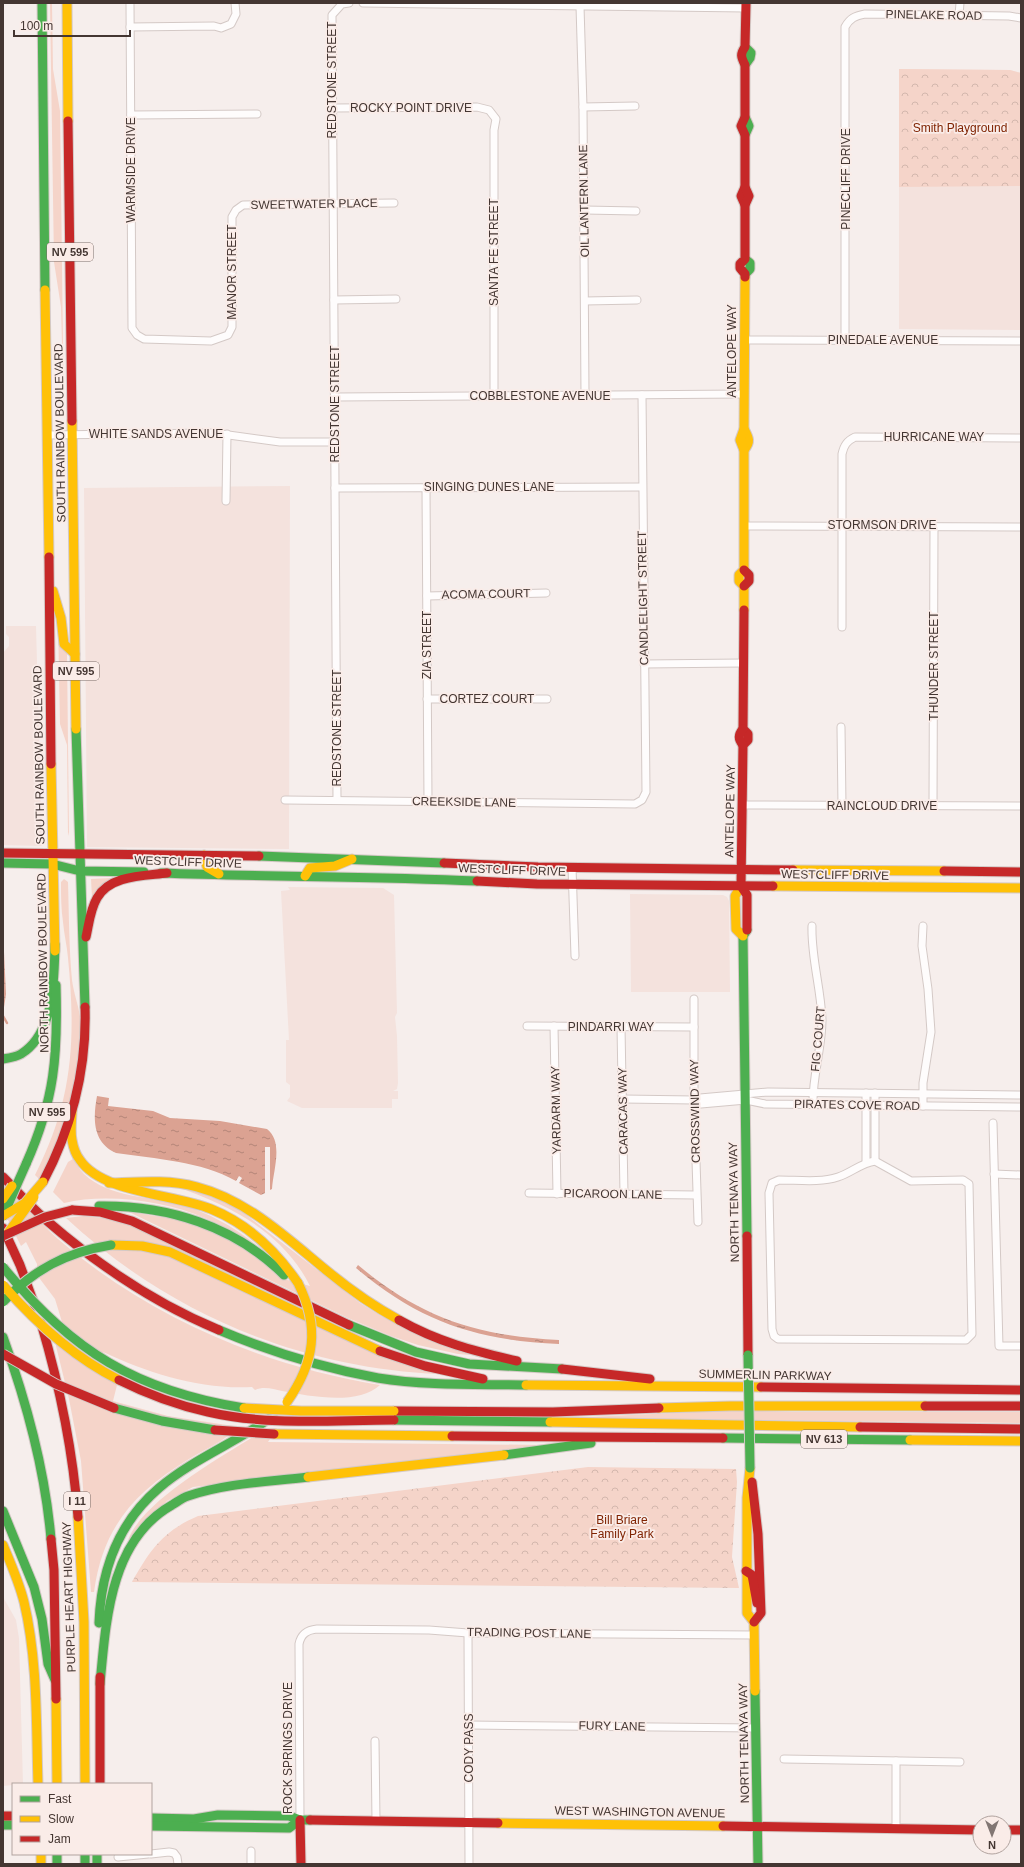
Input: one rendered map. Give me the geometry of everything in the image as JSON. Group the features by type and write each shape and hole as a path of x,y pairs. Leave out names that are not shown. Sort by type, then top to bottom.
{"main road":[{"name":"SOUTH RAINBOW BOULEVARD","path":"42,3 52,858"},
{"name":"SOUTH RAINBOW BOULEVARD","path":"67,3 79,862"},
{"name":"ANTELOPE WAY","path":"741,877 743,745 748,740 748,734 743,729 744,586 749,581 749,575 744,570 744,450 749,444 749,436 744,429 744,340 745,274 750,268 750,263 745,259 745,205 740,198 745,187 745,135 750,129 750,124 745,117 745,65 750,58 750,53 746,47 746,5"},
{"path":"49,577 62,622 62,640 69,650 75,654"},
{"name":"WESTCLIFF DRIVE","path":"3,853 167,873 405,878 572,884 741,877 1021,872"},
{"path":"204,855 207,866 214,872 221,875"},
{"name":"WESTCLIFF DRIVE","path":"3,863 52,858 79,862 204,855 355,858 572,867 741,877 1021,888"},
{"name":"NORTH RAINBOW BOULEVARD","path":"3,1200 26,1164 44,1120 56,1068 58,1037 52,858"},
{"path":"305,876 310,868 338,866 355,858"},
{"path":"405,878 406,860"},
{"name":"NV 595","path":"4,1234 22,1216 43,1182 63,1141 81,1076 86,1039 84,949 79,862"},
{"path":"84,949 95,903 104,889 120,881 167,873"},
{"name":"NORTH TENAYA WAY","path":"741,877 747,895 747,930 743,936 750,1468 751,1498 760,1570 761,1613"},
{"path":"3,1059 15,1057 23,1053 32,1046 40,1035 44,1025 53,985 55,944"},
{"path":"72,1110 71,1138 76,1154 82,1164 96,1176 109,1183 185,1200 225,1215 243,1226 266,1244 286,1265 304,1295 312,1327 312,1345 305,1374 296,1390 286,1402 263,1423 165,1483 140,1508 122,1530 108,1563 101,1591 99,1619 100,1783"},
{"path":"3,1216 26,1164"},
{"path":"3,1177 44,1217 112,1270 172,1308 230,1335 304,1361 373,1377 430,1384 509,1384"},
{"path":"3,1216 25,1203 43,1182"},
{"path":"109,1183 178,1183 198,1187 218,1194 252,1213 356,1293 398,1320 429,1335 471,1351 551,1368"},
{"path":"4,1234 45,1217 72,1210 107,1206 158,1211 190,1219 218,1230 246,1244 265,1257 285,1276 298,1283"},
{"path":"72,1210 100,1212 128,1219 357,1329 402,1347 431,1356 469,1364 551,1368 724,1387"},
{"name":"PURPLE HEART HIGHWAY","path":"4,1234 20,1265 42,1328 58,1388 71,1456 78,1507 83,1582 85,1783"},
{"path":"3,1302 24,1280 48,1264 80,1251 111,1245 142,1246 170,1252 384,1353 433,1368 509,1384"},
{"path":"3,1267 34,1304 72,1339 115,1367 162,1388 201,1400 247,1408 394,1416 1021,1429"},
{"path":"3,1285 36,1322 76,1354 122,1382 160,1399 204,1411 242,1418 269,1420 732,1406 1021,1406"},
{"name":"PURPLE HEART HIGHWAY","path":"3,1337 30,1418 46,1494 54,1570 57,1783"},
{"path":"3,1354 56,1384 114,1408 162,1421 215,1430 274,1434 627,1437"},
{"name":"SUMMERLIN PARKWAY","path":"509,1384 1021,1390"},
{"path":"100,1684 107,1611 115,1579 122,1560 134,1539 146,1525 165,1508 181,1499 204,1491 222,1487 544,1450 627,1437"},
{"name":"NV 613","path":"627,1437 1021,1441"},
{"name":"NORTH TENAYA WAY","path":"751,1498 747,1515 746,1571 747,1613 754,1622 758,1864"},
{"path":"3,1511 33,1582 43,1624 48,1671 56,1681"},
{"path":"747,1515 752,1533 753,1564 756,1570 760,1570"},
{"path":"3,1545 19,1582 31,1633 38,1783"},
{"path":"746,1571 752,1575 754,1591 761,1613 754,1622"},
{"name":"WEST WASHINGTON AVENUE","path":"152,1818 194,1818 218,1815 289,1816 300,1820 972,1830"},
{"name":"WEST WASHINGTON AVENUE","path":"152,1826 289,1828 300,1820"},
{"name":"ROCK SPRINGS DRIVE","path":"300,1820 301,1864"}],"street":[{"name":"WARMSIDE DRIVE","path":"130,3 132,328 137,335 144,339 211,341 228,335"},
{"path":"130,27 214,26 221,28 231,24 236,14 235,3"},
{"name":"REDSTONE STREET","path":"338,800 332,15 342,4 349,3"},
{"path":"363,3 580,6 746,5"},
{"path":"959,15 960,3"},
{"name":"OIL LANTERN LANE","path":"580,6 585,210 585,395"},
{"name":"PINELAKE ROAD","path":"848,20 865,14 1009,16 1021,18"},
{"name":"PINECLIFF DRIVE","path":"845,339 845,27 848,20"},
{"path":"583,107 635,106"},
{"name":"ROCKY POINT DRIVE","path":"332,108 477,107 489,110"},
{"name":"SANTA FE STREET","path":"489,110 496,119 494,130 494,396"},
{"path":"131,115 257,114"},
{"name":"SWEETWATER PLACE","path":"236,210 243,205 254,204 394,203"},
{"name":"MANOR STREET","path":"228,335 232,327 232,217 236,210"},
{"path":"585,210 636,210"},
{"path":"334,300 396,299"},
{"path":"585,301 637,300"},
{"name":"PINEDALE AVENUE","path":"744,340 845,339 1021,341"},
{"name":"COBBLESTONE AVENUE","path":"336,397 744,394"},
{"name":"CANDLELIGHT STREET","path":"642,395 646,792 642,800"},
{"name":"WHITE SANDS AVENUE","path":"47,435 227,434 280,442 336,442"},
{"path":"226,501 227,434"},
{"name":"HURRICANE WAY","path":"842,525 842,454 848,440 855,437 1021,438"},
{"name":"SINGING DUNES LANE","path":"335,488 642,487"},
{"name":"ZIA STREET","path":"426,488 428,802"},
{"path":"842,525 842,627"},
{"name":"STORMSON DRIVE","path":"744,526 842,525 1021,527"},
{"name":"THUNDER STREET","path":"933,806 934,526"},
{"name":"ACOMA COURT","path":"427,596 546,593"},
{"path":"644,664 744,663"},
{"name":"CORTEZ COURT","path":"427,699 547,699"},
{"path":"841,727 842,806"},
{"name":"CREEKSIDE LANE","path":"285,800 635,804 642,800"},
{"name":"RAINCLOUD DRIVE","path":"743,805 1021,806"},
{"path":"572,867 575,956"},
{"name":"FIG COURT","path":"812,926 811,944 822,1002 822,1023 812,1093 813,1105"},
{"path":"923,926 922,946 928,989 931,1032 923,1094 923,1106"},
{"name":"CROSSWIND WAY","path":"694,1000 694,1100 698,1222"},
{"name":"PINDARRI WAY","path":"526,1026 694,1027"},
{"name":"YARDARM WAY","path":"554,1026 557,1194"},
{"name":"CARACAS WAY","path":"622,1027 624,1194"},
{"name":"PIRATES COVE ROAD","path":"622,1099 694,1100 700,1098 746,1097 768,1092 1021,1095"},
{"path":"866,1093 866,1162"},
{"path":"875,1093 875,1161"},
{"name":"PIRATES COVE ROAD","path":"746,1097 765,1104 1021,1107"},
{"path":"993,1123 999,1346 1021,1346"},
{"path":"875,1161 911,1181 963,1180 970,1184 972,1334 966,1340 778,1339 774,1336 772,1329 769,1192 772,1183 779,1180 831,1180 840,1177 866,1162 875,1161"},
{"path":"994,1174 1021,1175"},
{"name":"PICAROON LANE","path":"529,1193 696,1195"},
{"name":"TRADING POST LANE","path":"304,1633 317,1629 429,1630 468,1633 754,1635"},
{"name":"ROCK SPRINGS DRIVE","path":"300,1820 299,1649 300,1639 304,1633"},
{"name":"CODY PASS","path":"468,1633 469,1864"},
{"name":"FURY LANE","path":"469,1725 756,1728"},
{"path":"375,1741 376,1821"},
{"path":"784,1760 960,1762"},
{"path":"896,1761 896,1829"},
{"path":"251,1851 251,1864"},
{"path":"152,1854 169,1852 174,1853 177,1857 178,1864"},
{"path":"118,1857 138,1855"}],"shaded area":[{"path":"899,69 1010,70 1021,73 1021,330 899,329"},
{"path":"290,486 289,849 87,847 84,488"},
{"path":"6,626 36,626 42,846 3,845 3,653 9,646 9,637 6,634"},
{"path":"288,887 383,888 394,895 397,1013 395,1017 398,1083 397,1089 393,1091 398,1091 398,1099 392,1099 392,1108 302,1108 287,1101 290,1097 290,1085 286,1082 286,1040 289,1040 281,891 290,890"},
{"path":"630,894 723,895 727,897 729,901 730,992 631,992"},
{"path":"3,1597 16,1620 19,1638 23,1783 12,1783 12,1785 3,1786"}],"green space":[{"path":"50,3 52,3 53,69 60,111 64,419 61,307 54,262"},
{"name":"Smith Playground","path":"899,69 1010,70 1021,73 1021,186 899,187"},
{"path":"58,622 67,654 68,836 67,745 60,724"},
{"path":"64,879 68,882 71,968 73,986 81,1022 80,1048 78,1067 69,1106 56,1143 39,1179 35,1175 48,1148 57,1121 69,1069 72,1016 68,954 63,926 61,902 61,882"},
{"path":"91,879 111,879 92,898"},
{"path":"73,1159 84,1174 105,1188 130,1195 170,1202 192,1208 220,1221 254,1243 205,1218 172,1207 154,1203 136,1200 99,1199 64,1203 53,1192 68,1162"},
{"path":"3,1183 58,1239 93,1267 130,1292 169,1314 209,1334 251,1351 293,1365 380,1385 359,1396 333,1398 268,1388 255,1390 252,1387 214,1386 194,1383 156,1373 103,1352 117,1385 113,1401 168,1416 240,1427 170,1471 138,1498 125,1513 105,1548 98,1569 94,1592 91,1592 81,1461 69,1399 56,1346 62,1322 55,1299 37,1275 37,1264 26,1242 21,1246 3,1210"},
{"path":"177,1187 196,1191 236,1207 360,1303 381,1316 470,1355 458,1354 418,1345 391,1336 348,1318 129,1212 175,1219 207,1230 237,1244 260,1260 280,1278 310,1286 299,1267 285,1250 254,1223 217,1203"},
{"path":"84,1216 119,1220 439,1374 387,1369 336,1360 286,1347 238,1329 192,1308 148,1282 106,1252 66,1218"},
{"path":"737,1410 792,1412 1021,1412 1021,1423 568,1418"},
{"path":"267,1428 277,1428 268,1442 544,1445 193,1487 167,1501 128,1540 137,1524 151,1508 169,1493 211,1463"},
{"name":"Bill Briare Family Park","path":"588,1467 736,1469 737,1482 732,1557 739,1588 132,1582 145,1560 166,1535 175,1528 198,1516"}],"water":[{"path":"3,931 6,994 3,1014"},
{"path":"97,1096 109,1098 108,1106 153,1111 170,1118 220,1121 267,1129 275,1141 276,1149 272,1189 270,1190 270,1147 265,1147 265,1193 261,1195 239,1183 242,1178 239,1176 236,1181 222,1174 193,1165 116,1153 102,1143 98,1136 95,1121"},
{"path":"358,1265 404,1299 451,1321 502,1334 559,1340 559,1344 501,1338 450,1325 426,1315 380,1287 356,1268"}],"waterway":[{"path":"3,1016 7,1023"}],"traffic: fast":[{"path":"42,3 45,290"},
{"path":"745,47 751,53 750,58 745,65"},
{"path":"745,117 749,126 745,135"},
{"path":"745,259 750,263 750,269 745,274"},
{"path":"76,729 85,1007"},
{"path":"259,856 444,863"},
{"path":"3,863 52,864 80,871 144,872"},
{"path":"161,873 477,881"},
{"path":"747,930 743,936 747,1236"},
{"path":"3,1059 15,1057 21,1054 32,1045 41,1033 53,989 55,944"},
{"path":"26,1164 36,1141 49,1097 53,1076 56,1033 56,985"},
{"path":"3,1216 26,1164"},
{"path":"99,1206 150,1209 174,1214 199,1222 222,1231 244,1243 265,1258 284,1275"},
{"path":"3,1302 26,1281 52,1264 80,1252 111,1245"},
{"path":"3,1267 28,1296 54,1322 81,1344 109,1363 139,1378 171,1391 206,1401 244,1408"},
{"path":"349,1325 416,1352 469,1364 562,1369"},
{"path":"219,1330 297,1358 378,1378 396,1381 433,1383 526,1385"},
{"path":"3,1337 20,1387 34,1436 40,1462 51,1539"},
{"path":"748,1355 750,1468"},
{"path":"114,1408 162,1421 215,1430"},
{"path":"99,1623 103,1585 114,1549 123,1532 145,1502 159,1488 186,1468 273,1416"},
{"path":"394,1420 550,1422"},
{"path":"723,1438 910,1440"},
{"path":"504,1455 591,1443"},
{"path":"100,1684 105,1634 115,1584 124,1560 135,1539 151,1520 182,1499 202,1492 217,1488 308,1477"},
{"path":"3,1511 34,1587 42,1619 48,1664 55,1680"},
{"path":"755,1691 758,1864"},
{"path":"152,1818 194,1819 218,1815 289,1816 300,1820 310,1820"},
{"path":"152,1826 289,1828 300,1820"},
{"path":"3,1825 12,1825"},
{"path":"57,1855 57,1864"},
{"path":"85,1855 85,1864"},
{"path":"97,1855 97,1864"}],"traffic: slow":[{"path":"67,3 68,121"},
{"path":"744,610 744,586 739,581 739,575 744,570 744,450 740,440 744,429 745,277"},
{"path":"45,290 49,557"},
{"path":"72,421 76,729"},
{"path":"744,429 748,440 748,445 744,450"},
{"path":"53,591 61,618 64,644 75,654"},
{"path":"51,764 55,951"},
{"path":"204,855 207,867 219,874"},
{"path":"305,876 310,868 335,866 352,859"},
{"path":"793,870 944,871"},
{"path":"741,886 735,896 736,929 743,936"},
{"path":"773,886 1021,888"},
{"path":"72,1110 71,1133 74,1148 77,1156 90,1171 122,1186 196,1204 224,1215 237,1222 271,1249 298,1283"},
{"path":"3,1216 25,1203 43,1182"},
{"path":"109,1183 153,1182 186,1184 215,1193 233,1201 266,1221 352,1290 399,1320"},
{"path":"3,1199 12,1186"},
{"path":"8,1233 34,1197"},
{"path":"111,1245 142,1246 170,1252 380,1351"},
{"path":"287,1402 304,1373 309,1358 311,1344 312,1329 310,1315 298,1283"},
{"path":"3,1285 29,1313 56,1338 86,1361 119,1380"},
{"path":"526,1385 761,1387"},
{"path":"659,1408 731,1406 925,1406"},
{"path":"244,1408 301,1411 394,1411"},
{"path":"550,1422 860,1427"},
{"path":"274,1434 452,1436"},
{"path":"910,1440 1021,1441"},
{"path":"308,1477 504,1455"},
{"path":"750,1468 747,1498 747,1613 754,1622 755,1691"},
{"path":"78,1517 84,1622 85,1783"},
{"path":"3,1545 20,1587 29,1624 36,1693 38,1783"},
{"path":"56,1699 57,1783"},
{"path":"498,1823 723,1826"},
{"path":"41,1855 41,1864"}],"traffic: jam":[{"path":"745,277 745,274 740,268 740,264 745,259 745,205 749,196 745,187 745,135 741,126 745,117 745,65 742,52 745,47 746,3"},
{"path":"68,121 72,421"},
{"path":"745,187 741,196 745,205"},
{"path":"49,557 51,764"},
{"path":"744,570 749,575 749,581 744,586"},
{"path":"744,610 743,729 748,734 748,740 743,745 741,886 747,895 747,930"},
{"path":"743,729 739,737 743,745"},
{"path":"3,853 259,856"},
{"path":"444,863 538,867 793,870"},
{"path":"944,871 1021,872"},
{"path":"86,937 93,907 103,890 110,885 128,878 167,873"},
{"path":"477,881 537,884 773,886"},
{"path":"43,1182 62,1140 76,1097 83,1053 85,1007"},
{"path":"3,1177 46,1220 107,1268 150,1296 219,1330"},
{"path":"72,1210 100,1212 132,1221 349,1325"},
{"path":"3,1236 45,1217 72,1210"},
{"path":"3,1228 20,1265 35,1306"},
{"path":"747,1236 748,1355"},
{"path":"399,1320 414,1328 456,1345 517,1361"},
{"path":"41,1323 65,1419 73,1468 78,1517"},
{"path":"380,1351 425,1366 483,1379"},
{"path":"3,1354 56,1384 114,1408"},
{"path":"562,1369 650,1379"},
{"path":"119,1380 140,1390 173,1402 208,1412 231,1416 277,1421 394,1420"},
{"path":"761,1387 1021,1390"},
{"path":"925,1406 1021,1406"},
{"path":"394,1411 553,1412 659,1408"},
{"path":"860,1427 1021,1429"},
{"path":"215,1430 274,1434"},
{"path":"452,1436 723,1438"},
{"path":"752,1482 758,1534 761,1613 754,1622"},
{"path":"51,1539 54,1570 56,1699"},
{"path":"746,1571 752,1575 757,1603"},
{"path":"100,1677 100,1783"},
{"path":"3,1816 12,1816"},
{"path":"300,1820 301,1864"},
{"path":"310,1820 498,1823"},
{"path":"723,1826 972,1830"},
{"path":"1012,1830 1021,1830"}]}
